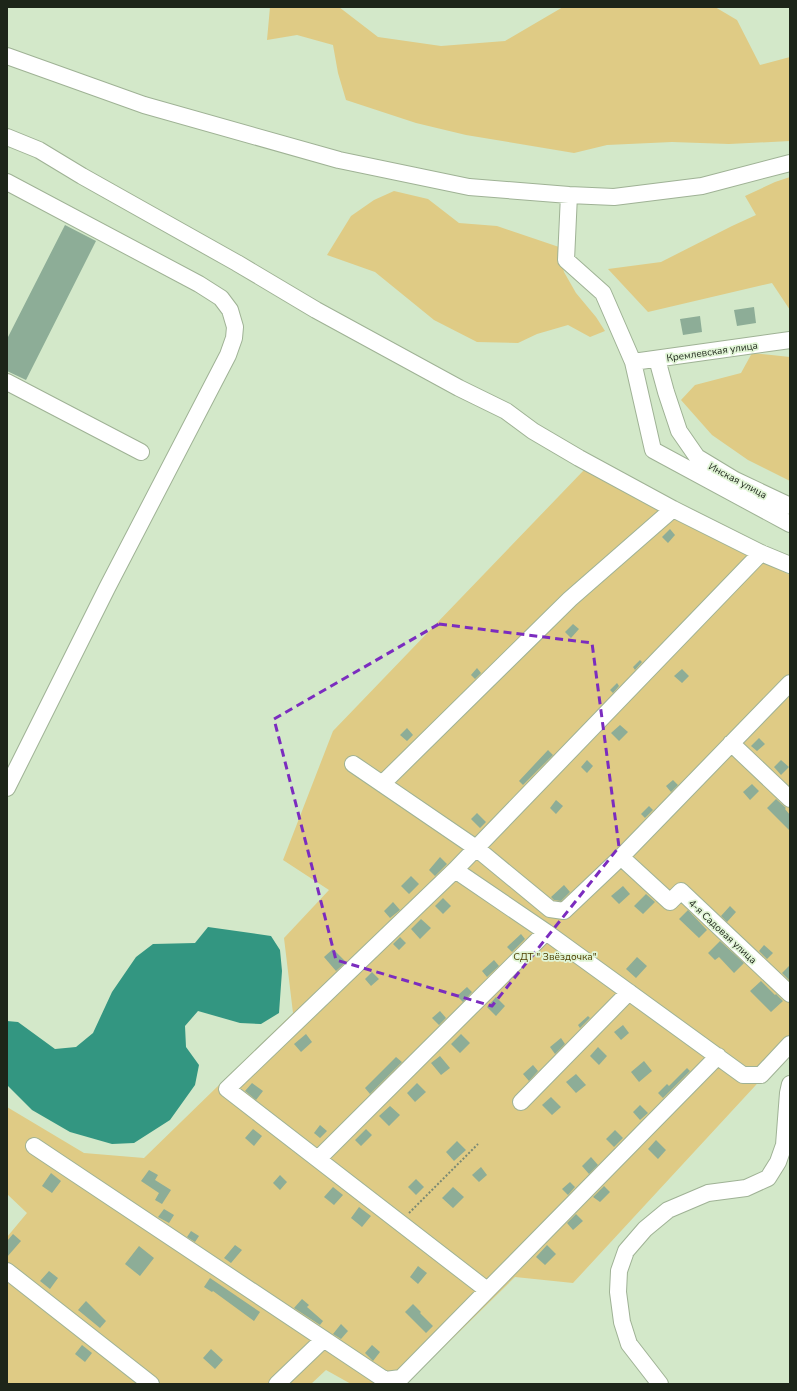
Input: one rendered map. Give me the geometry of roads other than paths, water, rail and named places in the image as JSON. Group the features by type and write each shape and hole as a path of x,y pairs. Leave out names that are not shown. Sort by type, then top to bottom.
{"street":[{"path":"7,56 144,105 339,160 469,187 614,197 702,186 790,163"},
{"path":"7,137 38,150 237,263 316,310 506,411 534,431 673,508 761,553 790,565"},
{"path":"7,182 199,284 221,298 230,310 235,327 234,338 228,355 107,588 7,788"},
{"path":"569,195 566,260 603,293 633,362 653,450 790,524"},
{"name":"Кремлевская улица","path":"633,362 789,340"},
{"name":"Инская улица","path":"657,359 679,431 697,457 735,480 790,506"},
{"path":"7,382 142,452"},
{"path":"382,784 570,599 673,508"},
{"path":"487,1290 227,1089 455,870 761,553"},
{"path":"353,764 476,848 550,909 564,911 621,857 790,683"},
{"path":"731,743 790,799"},
{"name":"4-я Садовая улица","path":"621,857 670,902 681,891 790,994"},
{"path":"455,870 546,932 743,1075 761,1075 790,1044"},
{"path":"318,1159 546,932"},
{"path":"521,1102 630,992"},
{"path":"34,1146 385,1380 400,1378 718,1056"},
{"path":"660,1384 629,1344 622,1322 618,1292 619,1271 626,1252 645,1228 668,1210 708,1193 746,1188 768,1178 778,1162 784,1145 790,1084"},
{"path":"7,1271 152,1384"},
{"path":"277,1384 324,1339"}],"water":[{"path":"208,927 271,936 280,950 282,971 279,1013 261,1024 240,1023 198,1011 185,1026 186,1047 199,1065 195,1085 170,1120 134,1143 112,1144 70,1132 32,1110 7,1085 7,1021 18,1022 55,1049 76,1047 93,1033 112,992 136,957 153,944 195,943"}],"park label":[{"name":"СДТ \" Звёздочка\"","path":"555,956"}]}
